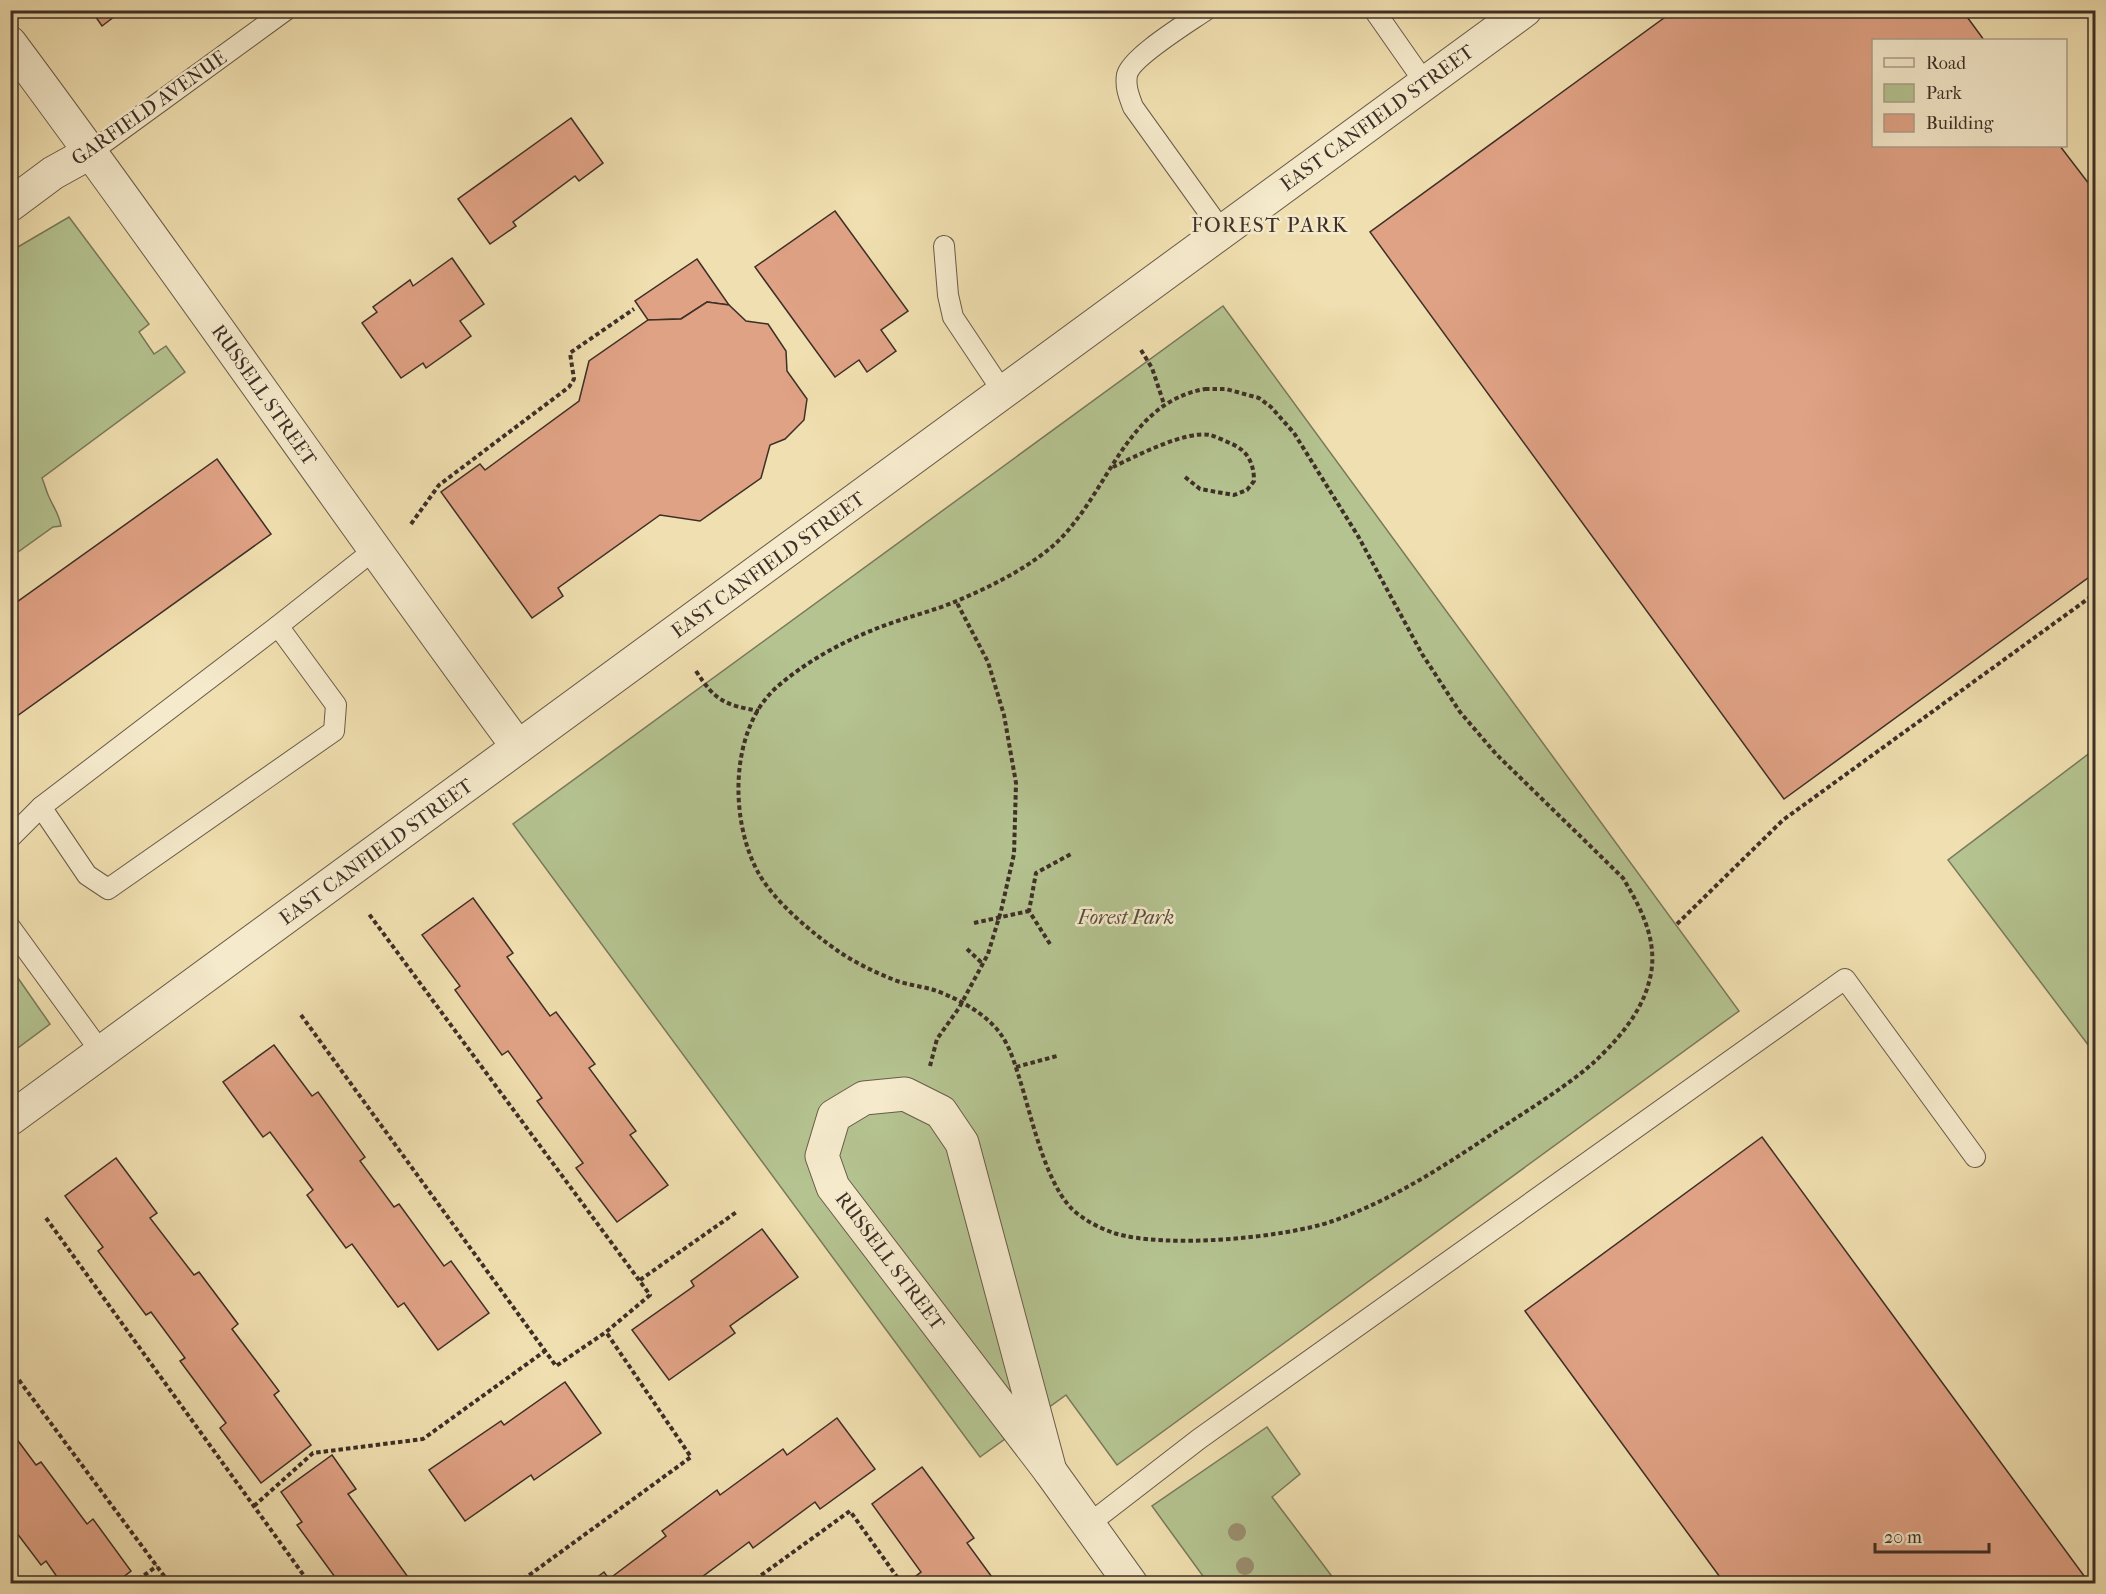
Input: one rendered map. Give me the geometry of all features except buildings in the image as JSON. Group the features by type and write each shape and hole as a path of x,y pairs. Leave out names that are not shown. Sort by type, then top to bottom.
{"street":[{"name":"EAST CANFIELD STREET","path":"10,1119 1525,10"},
{"name":"RUSSELL STREET","path":"10,43 91,152 374,550 518,747"},
{"name":"GARFIELD AVENUE","path":"10,205 53,173 91,152"},
{"name":"RUSSELL STREET","path":"1050,1471 962,1143 941,1112 905,1094 864,1098 834,1116 822,1156 833,1187 1050,1471 1131,1584"}],"lane":[{"name":"GARFIELD AVENUE","path":"91,152 286,10"},
{"path":"1206,10 1145,53 1128,73 1126,89 1133,107 1222,231"},
{"path":"1374,10 1425,83"},
{"path":"944,246 948,295 953,317 1003,392"},
{"path":"10,838 41,807 374,550"},
{"path":"41,807 87,874 108,889 334,731 336,705 278,626"},
{"path":"10,927 101,1052"},
{"path":"1089,1524 1199,1439 1845,979 1975,1157"}],"path":[{"path":"411,524 439,485 570,387 574,379 570,353 634,309"},
{"path":"1141,350 1152,368 1164,404"},
{"path":"1226,389 1259,398 1271,407 1294,433 1358,536 1422,654 1461,712 1496,754 1623,878 1637,902 1650,938 1653,954 1649,984 1638,1009 1623,1031 1591,1064 1536,1105 1424,1178 1387,1199 1330,1222 1293,1231 1215,1239 1148,1240 1110,1232 1084,1219 1070,1207 1053,1179 1007,1043 993,1024 962,1002 937,991 892,980 840,952 779,900 760,876 747,846 738,810 738,778 743,749 755,717 774,689 837,646 875,629 956,601 1026,566 1056,543 1081,514 1113,467 1140,425 1164,404 1187,392 1226,389"},
{"path":"1113,467 1160,446 1195,435 1209,435 1237,446 1247,455 1254,469 1254,481 1247,490 1234,495 1200,489 1185,477"},
{"path":"1677,924 1783,820 2096,593"},
{"path":"920,1101 937,1039 962,1002 988,954 1014,854 1016,783 1004,715 987,662 956,601"},
{"path":"696,671 709,691 721,700 759,711"},
{"path":"1050,944 1029,911 1036,873 1071,854"},
{"path":"974,922 1029,911"},
{"path":"301,1015 556,1366 606,1332 651,1295 369,914"},
{"path":"967,949 983,964"},
{"path":"1016,1067 1058,1056"},
{"path":"640,1280 738,1211"},
{"path":"46,1218 310,1584"},
{"path":"517,1584 691,1457 606,1332"},
{"path":"254,1506 313,1453 423,1439 545,1351"},
{"path":"10,1368 170,1584"},
{"path":"749,1584 850,1511 902,1584"},
{"path":"132,1584 157,1566"}],"green space":[{"path":"69,217 149,324 139,332 154,354 166,346 185,372 42,478 61,526 53,527 11,557 11,251"},
{"name":"Forest Park","path":"1223,306 1739,1011 1117,1465 1066,1395 980,1457 513,824"},
{"path":"2095,749 2095,1054 1948,860"},
{"path":"11,968 50,1024 10,1053"},
{"path":"1267,1427 1300,1474 1272,1497 1337,1583 1208,1583 1152,1506"}],"district":[{"name":"FOREST PARK","path":"1270,225"}]}
